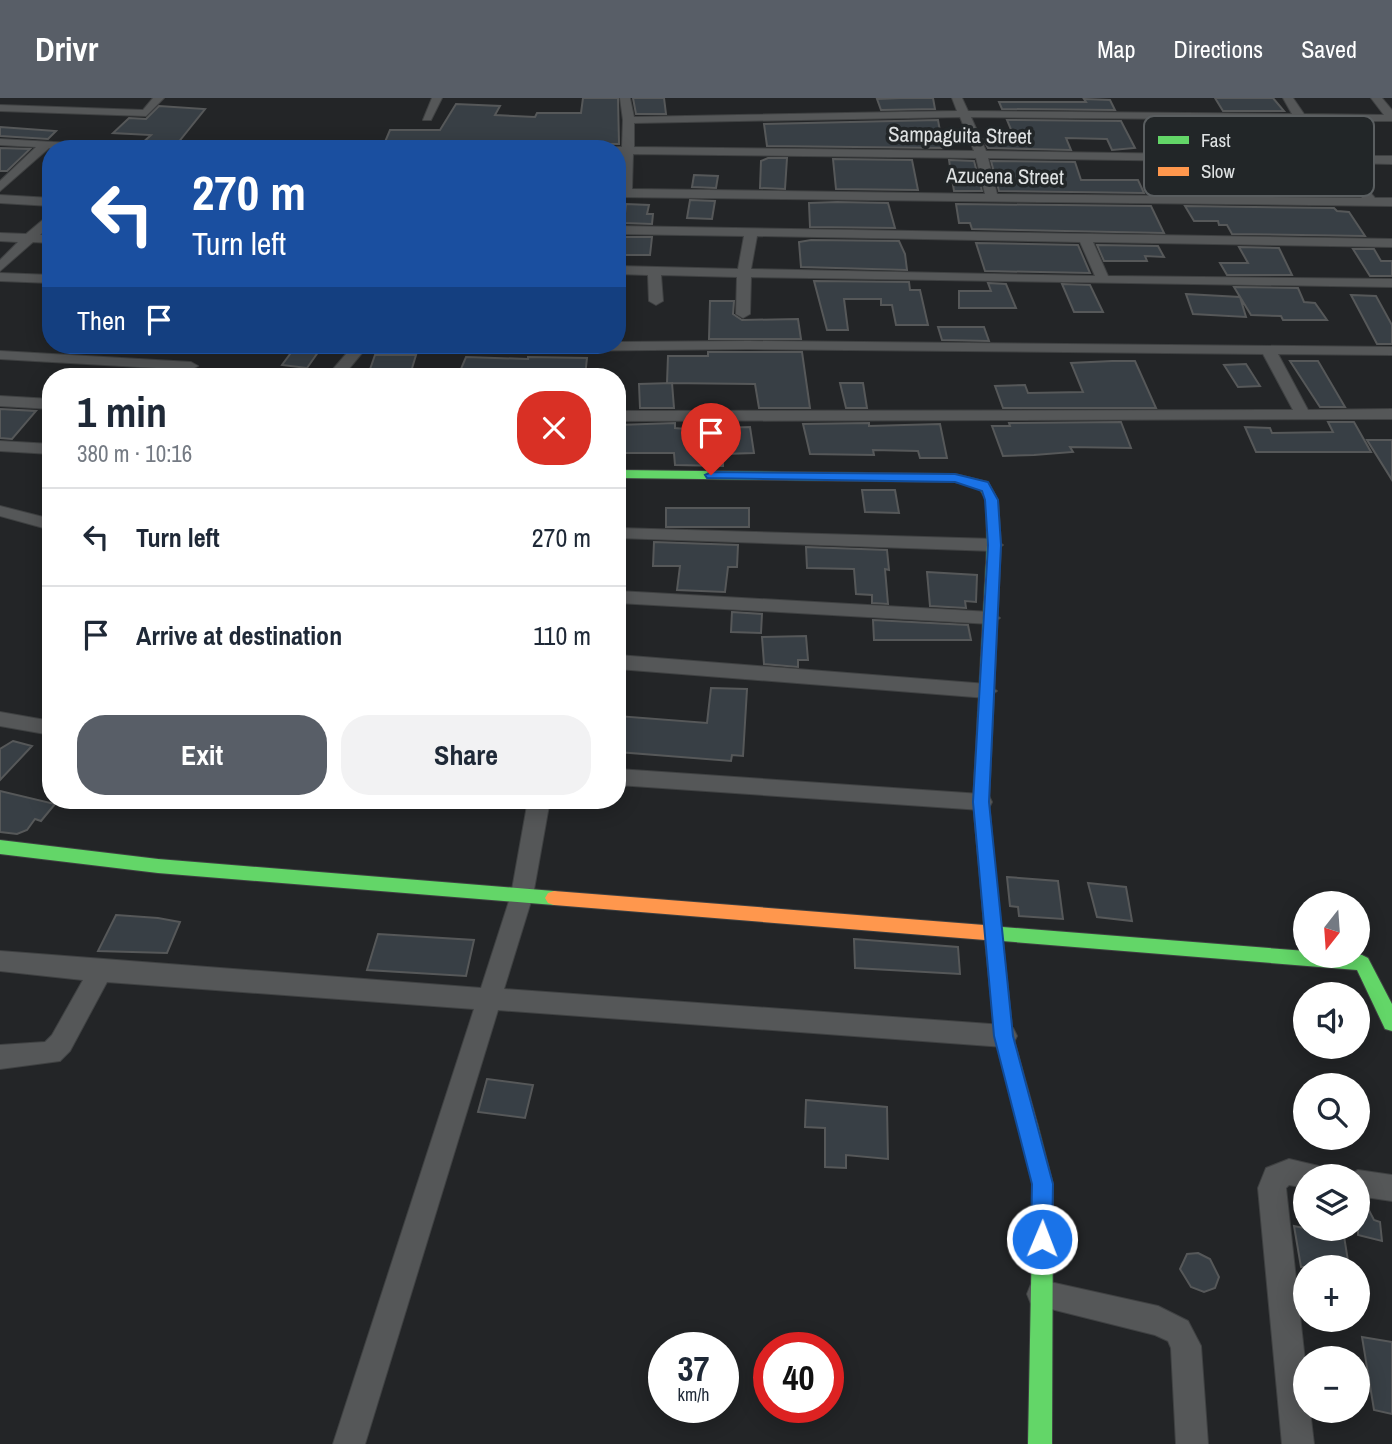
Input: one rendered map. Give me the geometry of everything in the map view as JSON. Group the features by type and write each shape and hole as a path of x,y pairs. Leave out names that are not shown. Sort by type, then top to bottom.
{"street":[{"path":"52,109 63,98"},
{"path":"0,108 146,113 159,98"},
{"path":"427,118 437,98"},
{"path":"625,98 629,120 626,148"},
{"path":"957,98 981,154 991,195"},
{"path":"1123,98 1131,117"},
{"path":"1288,98 1299,116"},
{"path":"1376,98 1392,118"},
{"path":"1149,116 1203,113 1276,116"},
{"path":"629,120 962,114 1144,116"},
{"path":"1374,118 1392,118"},
{"path":"0,142 42,144"},
{"name":"Sampaguita Street","path":"626,148 1144,156"},
{"path":"0,187 42,149"},
{"name":"Sampaguita Street","path":"1374,160 1392,160"},
{"name":"Azucena Street","path":"626,193 991,195 1392,202"},
{"path":"1366,196 1371,202"},
{"path":"0,199 42,201"},
{"path":"0,267 42,227"},
{"path":"626,230 1391,245"},
{"path":"743,314 744,272 751,232"},
{"path":"0,237 42,239"},
{"path":"1086,240 1103,279"},
{"path":"626,270 1392,283"},
{"path":"654,271 656,301"},
{"path":"0,277 42,279"},
{"path":"626,346 1392,351"},
{"path":"1269,352 1303,414"},
{"path":"342,368 354,354"},
{"path":"0,355 191,366"},
{"path":"0,401 42,403"},
{"path":"626,416 1392,414"},
{"path":"0,446 42,448"},
{"path":"626,474 955,478 984,485 992,500 994,545 981,802 1004,1036 1043,1184 1040,1444"},
{"path":"0,511 24,514 42,521"},
{"path":"626,533 994,545"},
{"path":"626,597 991,618"},
{"path":"626,663 987,691"},
{"path":"0,719 42,726"},
{"path":"626,778 981,802"},
{"path":"349,1444 522,895 537,809"},
{"path":"0,847 158,866 992,931 1362,963 1392,1023"},
{"path":"0,961 100,971 1004,1036"},
{"path":"0,1058 51,1053 61,1043 100,971"},
{"path":"1293,1173 1276,1177 1272,1188 1298,1444"},
{"path":"1370,1185 1392,1188"},
{"path":"1041,1294 1158,1321 1178,1331 1186,1346 1192,1444"}],"building":[{"path":"583,98 618,98 619,140 386,140 390,130 440,130 456,104 500,106 495,115 535,117 537,113 581,113"},
{"path":"633,98 664,98 666,114 636,114"},
{"path":"933,98 935,109 881,110 877,99"},
{"path":"1215,98 1273,98 1284,111 1223,111"},
{"path":"1084,99 1110,100 1115,110 1002,109 999,102 1086,102"},
{"path":"159,106 205,109 180,140 146,140 151,135 113,133 129,118 146,119"},
{"path":"938,120 943,148 767,146 764,124"},
{"path":"1007,120 1121,121 1135,148 1112,150 1107,139 1066,138 1071,150 988,148 983,139 1015,139"},
{"path":"0,127 56,131 48,139 0,136"},
{"path":"0,148 30,149 7,171 0,171"},
{"path":"768,158 787,158 785,189 760,188 761,161"},
{"path":"833,159 912,160 918,190 836,189"},
{"path":"949,160 974,161 982,191 954,191"},
{"path":"991,161 1075,162 1081,180 1138,180 1144,193 999,191"},
{"path":"694,175 718,176 716,188 692,187"},
{"path":"690,200 715,201 712,219 687,218"},
{"path":"809,203 888,203 895,228 810,227"},
{"path":"626,204 649,205 647,214 653,214 652,224 626,223"},
{"path":"956,204 1151,206 1164,233 972,229 970,223 959,223"},
{"path":"1185,206 1334,208 1337,211 1349,212 1365,236 1232,234 1227,225 1219,225 1218,221 1194,221"},
{"path":"626,237 652,237 650,255 626,255"},
{"path":"899,241 905,254 907,270 801,267 799,242"},
{"path":"976,243 1078,245 1090,273 985,271"},
{"path":"1097,245 1158,246 1164,257 1145,256 1147,261 1104,261"},
{"path":"1239,247 1279,248 1292,275 1227,275 1220,263 1248,263"},
{"path":"1353,249 1374,249 1381,261 1392,261 1392,276 1370,276"},
{"path":"814,281 909,282 910,290 920,290 928,325 896,325 892,305 881,305 881,299 844,299 848,330 827,330"},
{"path":"988,283 1006,284 1016,308 959,308 959,291 991,291"},
{"path":"1062,284 1090,285 1103,312 1074,312"},
{"path":"1234,287 1298,288 1304,302 1315,303 1327,320 1283,320 1281,316 1251,315"},
{"path":"1186,294 1240,297 1246,317 1193,314"},
{"path":"1351,295 1376,296 1392,325 1392,344 1377,344"},
{"path":"710,301 734,301 733,314 742,320 798,319 801,339 709,339"},
{"path":"938,327 984,327 989,341 942,340"},
{"path":"708,352 802,352 810,408 759,408 755,384 667,383 668,356 708,356"},
{"path":"290,354 317,354 307,368 282,365"},
{"path":"375,355 416,355 412,368 370,368"},
{"path":"466,357 587,358 586,368 461,368"},
{"path":"1135,361 1156,408 1003,408 995,386 1025,385 1028,393 1083,392 1071,363"},
{"path":"1290,361 1318,361 1345,407 1320,407"},
{"path":"1246,364 1260,386 1238,387 1224,365"},
{"path":"672,383 674,408 640,408 639,384"},
{"path":"840,383 863,383 867,408 846,408"},
{"path":"0,409 36,411 12,439 0,438"},
{"path":"1121,422 1131,448 1070,447 1073,452 1003,456 992,426 1010,426 1009,423"},
{"path":"1328,422 1354,422 1371,452 1256,452 1245,427 1270,428 1272,433 1333,432"},
{"path":"675,423 675,428 686,429 750,427 754,453 723,454 723,466 675,465 674,453 626,453 626,425"},
{"path":"869,423 869,426 940,424 947,458 920,458 918,451 873,450 874,455 810,454 803,424"},
{"path":"1367,440 1392,440 1392,480"},
{"path":"862,490 895,490 899,513 865,512"},
{"path":"666,508 749,508 749,527 666,527"},
{"path":"654,542 738,545 737,567 728,567 725,592 677,590 680,566 653,566"},
{"path":"806,547 887,550 889,570 885,569 888,604 872,603 872,595 856,594 854,569 807,568"},
{"path":"927,572 977,575 976,602 965,601 966,608 930,606"},
{"path":"732,612 762,614 761,633 731,632"},
{"path":"873,620 968,625 971,640 874,640"},
{"path":"806,636 808,660 798,660 798,667 764,664 762,637"},
{"path":"711,688 747,689 743,756 732,755 731,761 626,753 626,717 707,723"},
{"path":"13,741 32,746 0,780 0,749"},
{"path":"0,791 42,801 42,809 51,809 41,821 35,819 27,830 17,834 0,832"},
{"path":"1007,877 1058,881 1063,919 1019,916 1018,907 1010,906"},
{"path":"1088,883 1126,887 1132,921 1097,917"},
{"path":"116,915 180,922 167,953 98,951"},
{"path":"378,934 474,940 466,976 367,970"},
{"path":"854,939 958,947 960,974 855,968"},
{"path":"487,1079 533,1085 525,1118 478,1112"},
{"path":"806,1100 887,1107 888,1159 846,1155 846,1168 825,1167 825,1128 805,1127"},
{"path":"1370,1212 1374,1220 1380,1222 1382,1241 1370,1238"},
{"path":"1297,1241 1345,1241 1347,1255 1299,1255"},
{"path":"1198,1253 1210,1259 1219,1277 1215,1288 1204,1292 1191,1287 1180,1269 1187,1254"},
{"path":"1362,1337 1392,1342 1392,1414 1374,1410 1370,1386 1370,1346 1363,1346"}],"traffic: fast":[{"path":"626,474 955,478 984,485 992,500 994,545 981,802 988,878"},
{"path":"0,847 158,866 554,898"},
{"path":"990,933 1362,963 1392,1023"},
{"path":"1028,1126 1043,1184 1040,1444"}],"traffic: slow":[{"path":"988,878 1004,1036 1028,1126"},
{"path":"554,898 990,933"}],"route":[{"path":"711,475 955,478 984,485 992,500 994,545 981,802 1004,1036 1043,1184 1042,1239"}]}
